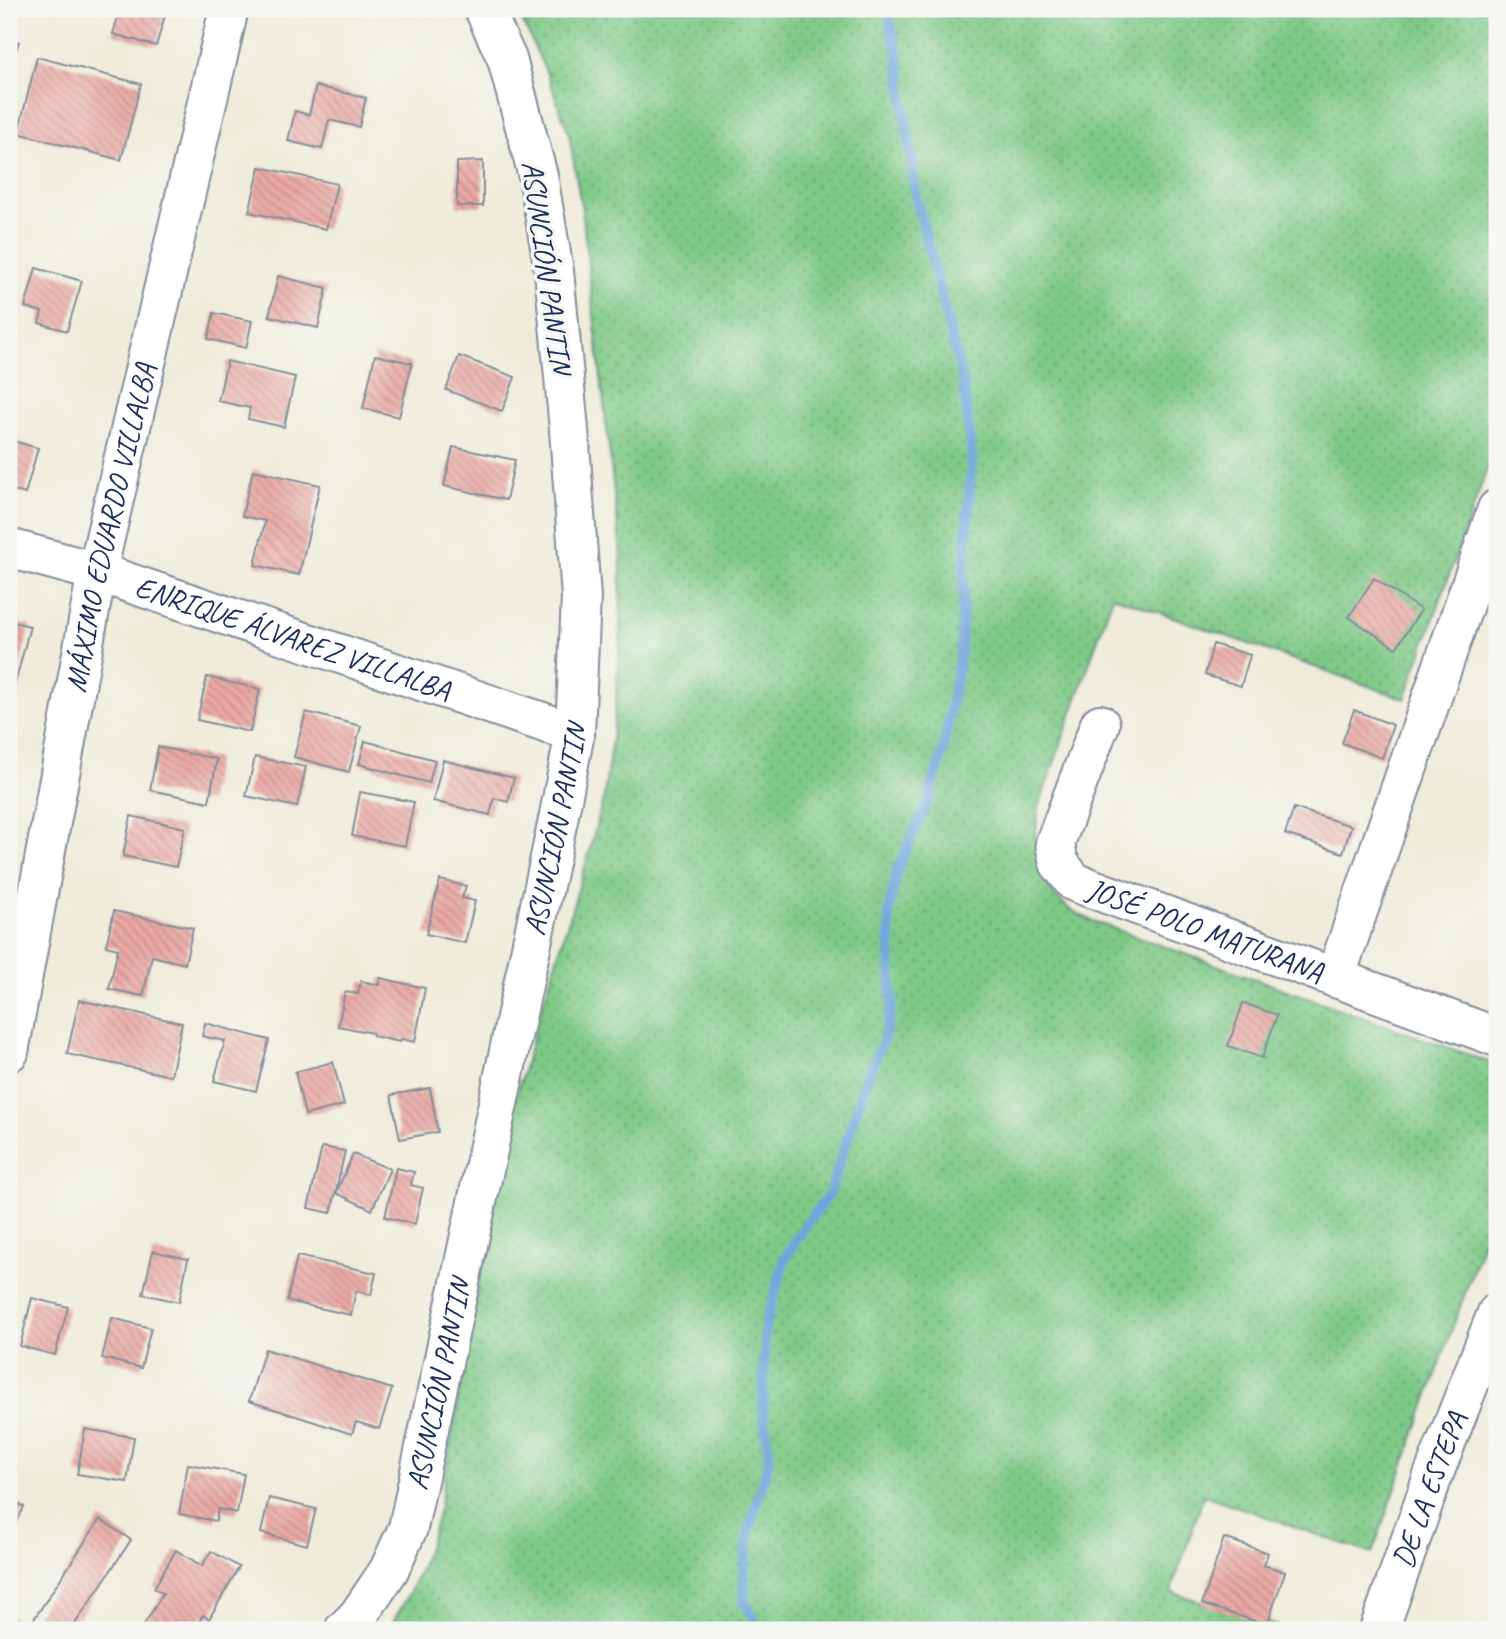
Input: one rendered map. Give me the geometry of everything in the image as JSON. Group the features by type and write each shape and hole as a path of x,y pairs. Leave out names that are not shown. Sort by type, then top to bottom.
{"street":[{"name":"MÁXIMO EDUARDO VILLALBA","path":"9,1052 20,927 97,572 229,9"},
{"name":"ASUNCIÓN PANTIN","path":"344,1630 358,1616 389,1570 408,1528 556,834 575,733 581,597 554,271 538,176 506,59 484,9"},
{"path":"1335,978 1497,509"},
{"name":"ENRIQUE ÁLVAREZ VILLALBA","path":"9,548 97,572 575,733"},
{"name":"JOSÉ POLO MATURANA","path":"1100,724 1055,844 1059,863 1073,882 1497,1037"},
{"name":"DE LA ESTEPA","path":"1379,1630 1433,1476 1497,1313"}],"green space":[{"path":"517,9 1497,9 1497,441 1405,699 1113,596 1039,806 1035,838 1039,866 1053,893 1069,909 1090,920 1497,1065 1497,1203 1372,1554 1204,1495 1171,1592 1290,1630 387,1630 405,1602 419,1572 439,1510 495,1186 531,1043 604,796 614,724 620,644 621,554 582,211 569,134 547,74"}],"building":[{"path":"120,9 167,9 156,46 113,34"},
{"path":"9,39 19,42 9,71"},
{"path":"37,57 141,84 121,160 18,133"},
{"path":"316,86 366,98 359,127 329,120 322,149 288,141 295,111 309,115"},
{"path":"483,161 483,206 457,206 457,162"},
{"path":"260,167 337,184 326,229 249,212"},
{"path":"36,268 82,281 67,331 39,323 42,312 25,307"},
{"path":"278,276 327,288 318,328 269,316"},
{"path":"214,313 252,321 246,348 208,339"},
{"path":"375,355 412,363 399,417 363,408"},
{"path":"459,356 515,377 502,411 446,390"},
{"path":"227,361 295,377 284,427 248,419 250,408 218,401"},
{"path":"9,440 38,448 25,494 9,489"},
{"path":"453,447 515,460 506,500 444,486"},
{"path":"253,470 320,485 299,575 255,565 265,521 242,516"},
{"path":"1374,578 1421,610 1396,648 1349,617"},
{"path":"9,621 30,626 13,692 9,690"},
{"path":"1213,644 1250,655 1241,686 1205,675"},
{"path":"207,677 260,689 250,732 197,720"},
{"path":"1354,710 1393,725 1382,758 1342,743"},
{"path":"306,712 361,726 349,772 294,757"},
{"path":"365,741 435,760 429,783 359,764"},
{"path":"158,747 217,759 209,802 150,790"},
{"path":"255,757 306,767 297,807 246,796"},
{"path":"443,760 514,778 508,802 494,798 490,815 433,801"},
{"path":"360,792 414,802 405,846 352,836"},
{"path":"1294,808 1351,826 1343,853 1285,834"},
{"path":"131,816 185,828 176,867 123,856"},
{"path":"440,880 466,886 462,898 475,901 465,943 426,934"},
{"path":"114,911 193,928 185,964 152,956 143,996 109,989 118,949 106,946"},
{"path":"380,978 425,988 415,1042 401,1039 400,1042 338,1026 345,992 358,994 361,981 379,985"},
{"path":"79,1000 182,1023 171,1076 67,1054"},
{"path":"1243,1003 1277,1015 1262,1058 1228,1046"},
{"path":"205,1023 269,1040 256,1091 214,1081 225,1041 202,1036"},
{"path":"333,1062 344,1105 305,1115 295,1072"},
{"path":"430,1088 438,1132 400,1139 391,1095"},
{"path":"322,1147 345,1151 331,1213 308,1208"},
{"path":"353,1154 390,1169 372,1210 336,1193"},
{"path":"396,1168 414,1172 411,1185 423,1188 415,1224 385,1217"},
{"path":"153,1251 188,1259 179,1302 143,1294"},
{"path":"297,1256 376,1273 371,1295 356,1291 351,1315 287,1301"},
{"path":"32,1298 68,1307 55,1355 20,1346"},
{"path":"112,1318 151,1328 141,1368 102,1358"},
{"path":"265,1349 392,1389 379,1429 356,1422 352,1434 249,1401"},
{"path":"85,1429 134,1437 127,1482 77,1474"},
{"path":"188,1464 244,1474 237,1513 218,1509 216,1521 179,1514"},
{"path":"269,1498 316,1509 307,1545 261,1533"},
{"path":"9,1499 24,1507 9,1536"},
{"path":"100,1519 131,1540 71,1630 9,1630 9,1615 28,1628"},
{"path":"1224,1538 1268,1553 1264,1565 1285,1572 1267,1625 1202,1604"},
{"path":"176,1550 202,1566 211,1551 239,1567 209,1619 203,1615 194,1630 141,1630 163,1593 154,1588"}],"waterway":[{"path":"760,1630 744,1601 744,1569 750,1527 769,1459 763,1409 765,1326 785,1258 806,1224 829,1195 869,1072 883,1041 892,1006 889,913 896,873 927,803 942,756 961,649 972,457 963,382 916,197 898,54 887,9"}]}
